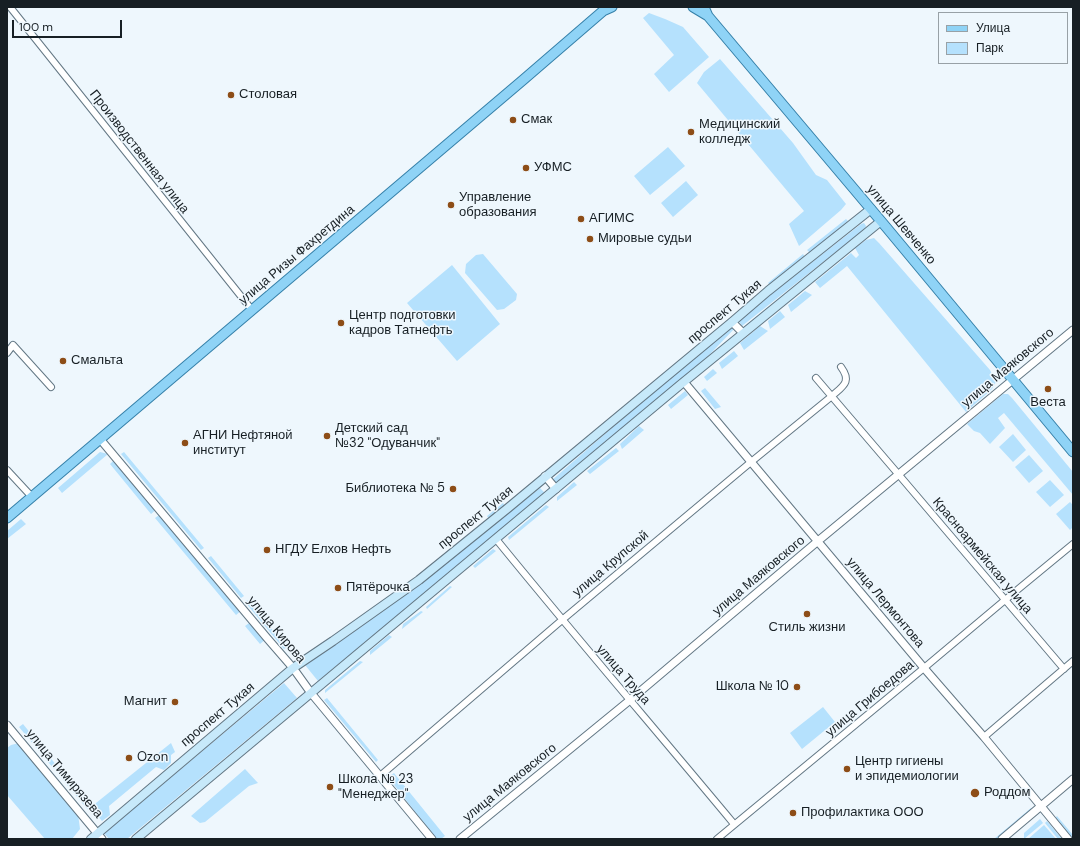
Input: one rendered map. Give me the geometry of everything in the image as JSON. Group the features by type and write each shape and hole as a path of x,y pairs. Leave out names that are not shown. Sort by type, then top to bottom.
{"main road":[{"name":"улица Ризы Фахретдина","path":"7,518 523,80 604,9 612,7"},
{"path":"692,7 708,16"},
{"path":"704,7 708,16"},
{"name":"улица Шевченко","path":"708,16 1073,452"},
{"name":"проспект Тукая","path":"96,837 293,668 419,580 508,508 768,291 871,209"},
{"path":"136,839 743,333 881,221"}],"street":[{"name":"Производственная улица","path":"10,7 252,310"},
{"path":"732,322 743,333"},
{"name":"улица Маяковского","path":"460,839 630,700 818,541 1073,330"},
{"path":"7,354 13,345 51,387"},
{"name":"улица Крупской","path":"380,776 562,620 832,396 846,382 846,373 841,367"},
{"name":"Красноармейская улица","path":"816,378 1064,669"},
{"name":"улица Лермонтова","path":"684,382 924,668 984,737 1068,839"},
{"name":"улица Кирова","path":"100,439 293,668 311,693 432,839"},
{"path":"7,470 32,497"},
{"path":"545,476 556,489"},
{"name":"улица Труда","path":"496,539 562,620 734,824"},
{"name":"улица Грибоедова","path":"717,839 1073,544"},
{"path":"984,737 1073,661"},
{"name":"улица Тимирязева","path":"7,725 96,837"},
{"path":"1002,839 1073,779"}],"green space":[{"path":"649,13 683,27 709,57 669,92 654,74 674,55 643,18"},
{"path":"720,59 793,143 816,175 827,180 846,204 799,246 789,224 804,211 697,83 704,72"},
{"path":"668,147 685,166 650,195 634,176"},
{"path":"686,181 698,195 673,217 661,203"},
{"path":"846,219 848,221 811,252 807,250"},
{"path":"864,223 866,226 865,229 742,326 738,320"},
{"path":"874,238 990,370 996,382 992,389 966,412 847,266 820,288 815,282 851,253 856,258 859,255 855,248 866,240"},
{"path":"483,254 517,294 516,300 504,309 497,310 465,273 466,264 476,255"},
{"path":"803,254 805,257 770,285 768,283"},
{"path":"452,265 500,324 457,361 407,303"},
{"path":"805,291 812,295 791,312 788,305"},
{"path":"780,311 785,317 770,329 768,321"},
{"path":"732,326 734,329 694,371 556,485 552,480"},
{"path":"760,326 768,331 744,350 740,343"},
{"path":"734,351 738,356 722,369 719,363"},
{"path":"713,369 717,373 707,381 704,377"},
{"path":"705,388 721,407 715,409 701,391"},
{"path":"685,391 688,395 671,409 668,405"},
{"path":"1003,394 1008,394 1012,398 1073,472 1073,495 1004,413 998,418 1005,428 990,444 980,433 974,431 967,424"},
{"path":"639,426 644,430 622,449 620,444"},
{"path":"1013,434 1026,450 1013,462 999,447"},
{"path":"616,448 619,451 590,474 587,471"},
{"path":"100,452 108,454 62,493 58,488"},
{"path":"124,452 204,548 201,550 121,454"},
{"path":"1029,455 1043,471 1029,483 1015,467"},
{"path":"116,458 158,508 151,514 110,464"},
{"path":"1050,480 1064,495 1050,507 1036,492"},
{"path":"574,482 577,485 557,501 557,497"},
{"path":"540,488 546,494 318,681 305,665 418,585"},
{"path":"1070,502 1073,505 1073,527 1070,530 1056,514"},
{"path":"503,503 505,506 489,519 487,516"},
{"path":"546,505 549,507 509,540 508,537"},
{"path":"162,513 243,609 236,615 155,518"},
{"path":"21,519 26,524 7,539 7,531"},
{"path":"493,549 496,551 475,568 473,566"},
{"path":"211,556 244,596 241,598 208,558"},
{"path":"450,586 452,587 427,609 426,607"},
{"path":"247,600 287,647 284,649 245,602"},
{"path":"421,611 423,612 402,629 403,624"},
{"path":"252,621 267,638 260,644 245,626"},
{"path":"389,635 392,637 370,655 370,651"},
{"path":"360,661 363,662 325,693 325,690"},
{"path":"284,683 297,698 127,839 109,839 104,833"},
{"path":"327,698 378,760 376,762 324,700"},
{"path":"823,707 835,722 802,749 790,733"},
{"path":"23,724 57,766 54,769 19,727"},
{"path":"19,743 78,814 80,829 72,839 45,839 7,795 7,748 11,745"},
{"path":"171,743 175,752 171,755 171,763 164,770 156,767 109,806 110,815 102,821 91,808 88,810 58,774 61,771 91,807"},
{"path":"245,769 258,783 249,786 205,822 200,823 191,816"},
{"path":"394,773 445,836 441,839 436,839 388,777"},
{"path":"1031,808 1034,811 1002,839 994,839"},
{"path":"1057,816 1073,835 1073,839 1055,818"},
{"path":"1040,819 1043,823 1024,839 1024,833"},
{"path":"1047,821 1062,839 1058,839 1045,823"},
{"path":"1044,825 1056,839 1028,839"}],"place":[{"name":"Столовая","path":"231,95"},
{"name":"Смак","path":"513,120"},
{"name":"Медицинский колледж","path":"691,132"},
{"name":"УФМС","path":"526,168"},
{"name":"Управление образования","path":"451,205"},
{"name":"АГИМС","path":"581,219"},
{"name":"Мировые судьи","path":"590,239"},
{"name":"Центр подготовки кадров Татнефть","path":"341,323"},
{"name":"Смальта","path":"63,361"},
{"name":"Веста","path":"1048,389"},
{"name":"Детский сад №32 \"Одуванчик\"","path":"327,436"},
{"name":"АГНИ Нефтяной институт","path":"185,443"},
{"name":"Библиотека № 5","path":"453,489"},
{"name":"НГДУ Елхов Нефть","path":"267,550"},
{"name":"Пятёрочка","path":"338,588"},
{"name":"Стиль жизни","path":"807,614"},
{"name":"Школа № 10","path":"797,687"},
{"name":"Магнит","path":"175,702"},
{"name":"Ozon","path":"129,758"},
{"name":"Центр гигиены и эпидемиологии","path":"847,769"},
{"name":"Школа № 23 \"Менеджер\"","path":"330,787"},
{"name":"Роддом","path":"975,793"},
{"name":"Профилактика ООО","path":"793,813"}]}
